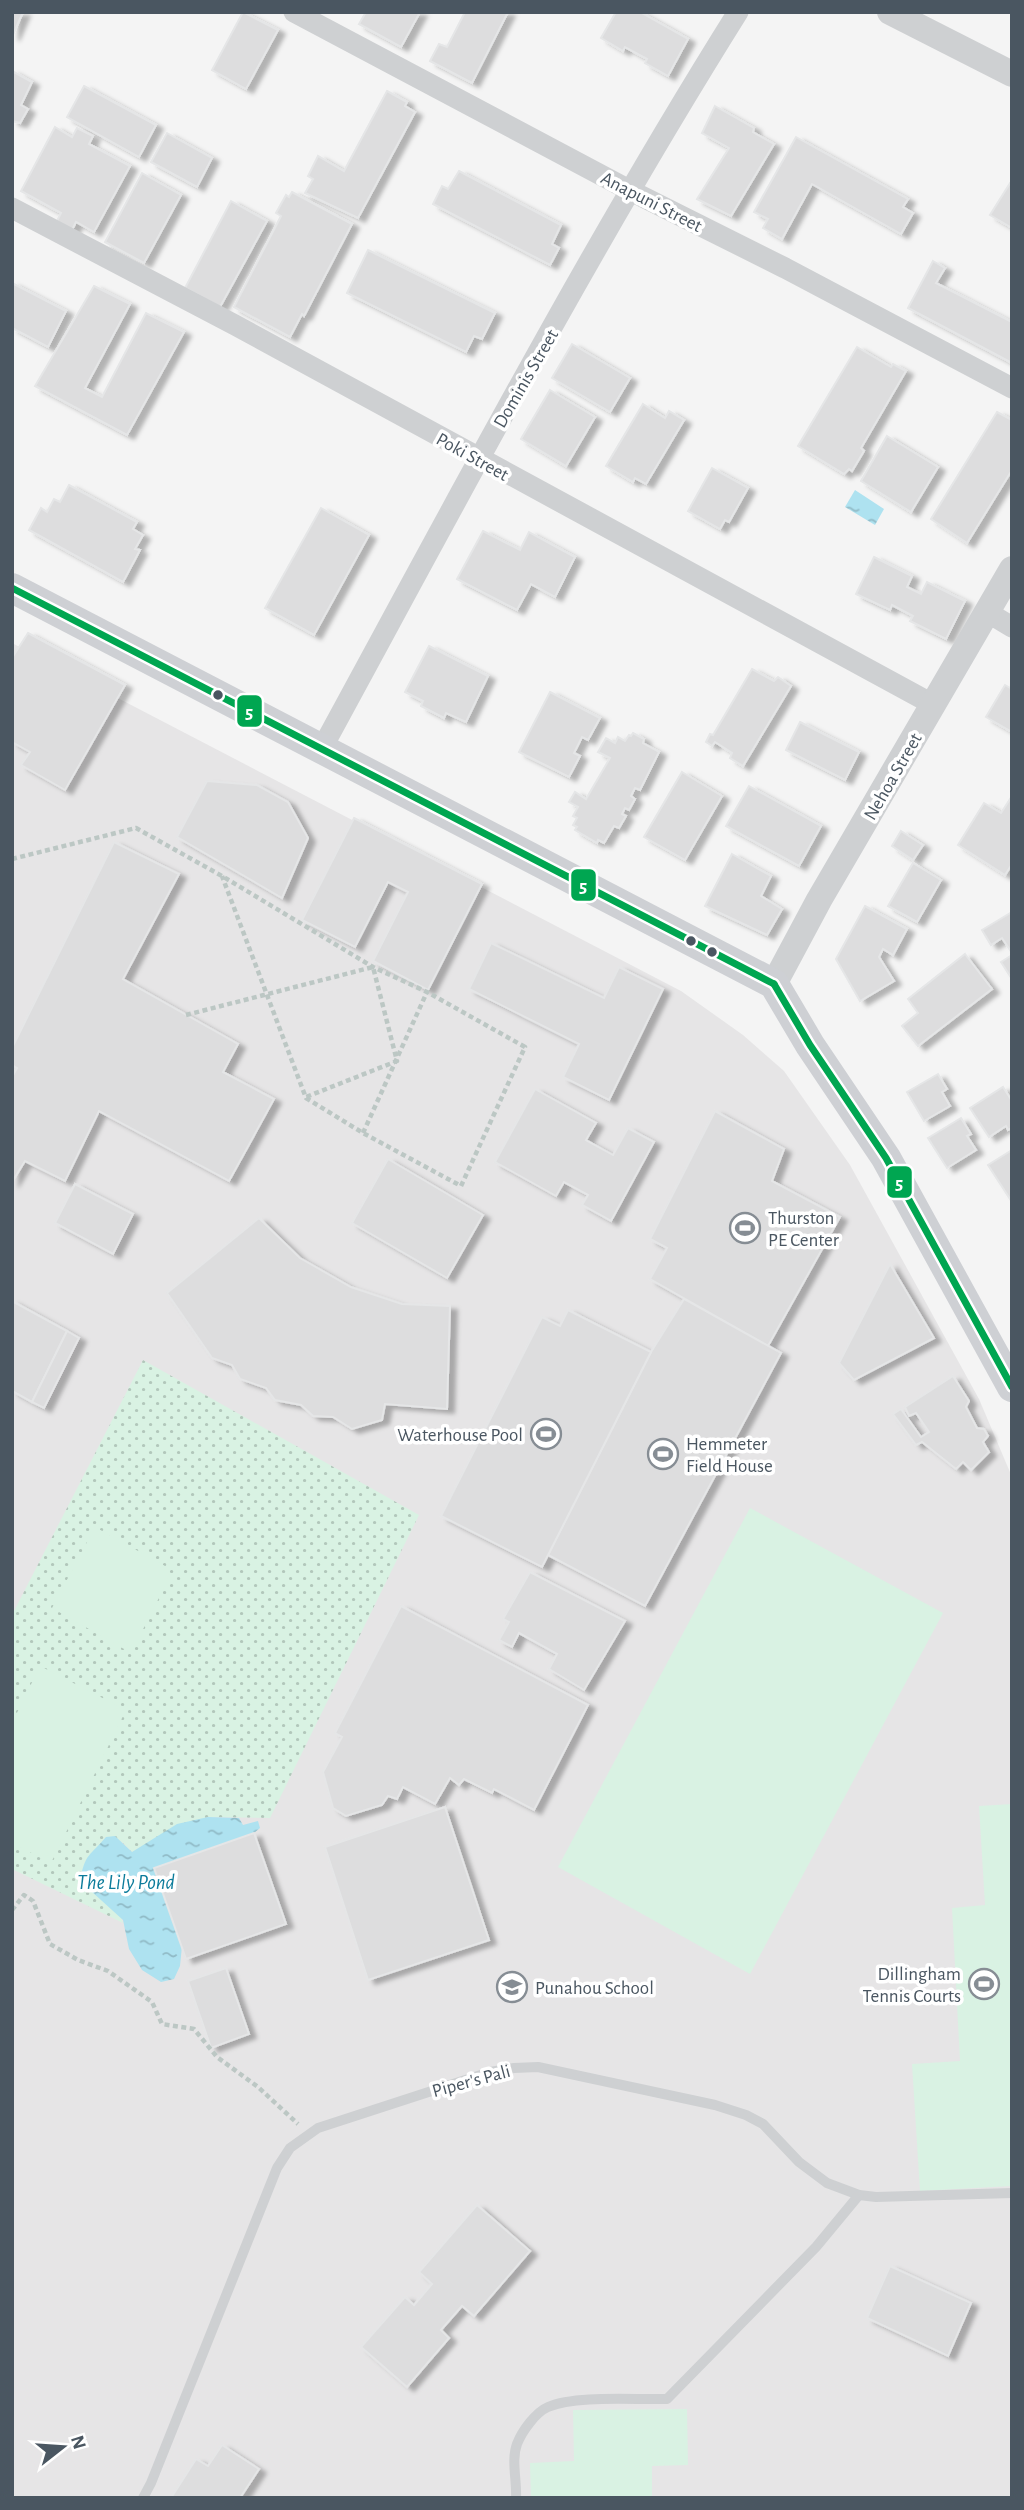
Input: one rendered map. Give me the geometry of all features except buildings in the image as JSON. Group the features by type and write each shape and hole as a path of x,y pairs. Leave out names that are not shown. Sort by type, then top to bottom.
{"main road":[{"path":"12,588 774,984 810,1045 886,1158 1012,1387"}],"street":[{"name":"Anapuni Street","path":"294,12 631,191 785,268 1012,388"},
{"name":"Dominis Street","path":"321,750 479,460 631,191 738,12"},
{"path":"890,12 1012,74"},
{"name":"Poki Street","path":"12,208 235,325 934,705"},
{"name":"Nehoa Street","path":"774,984 819,900 1012,569"},
{"path":"987,612 1012,627"}],"lane":[{"name":"Piper's Pali","path":"142,2498 151,2483 277,2168 290,2148 318,2128 489,2072 538,2067 711,2104 746,2115 763,2124 813,2174 827,2183 859,2195 876,2197 1012,2193"},
{"path":"516,2498 514,2465 517,2444 527,2426 545,2408 565,2401 667,2399 816,2247 859,2195"}],"path":[{"path":"12,859 136,828 222,876 373,967 428,992 525,1047 461,1186 363,1133 306,1098 222,876"},
{"path":"186,1015 373,967"},
{"path":"373,967 397,1061"},
{"path":"363,1133 428,992"},
{"path":"306,1098 397,1061"},
{"path":"12,1910 24,1895 33,1901 50,1944 78,1960 107,1971 152,2002 162,2024 194,2029 217,2057 258,2087 308,2133"}],"shaded area":[{"name":"Punahou School","path":"12,643 681,991 743,1035 784,1071 850,1165 979,1399 1012,1477 1012,2498 12,2498"}],"green space":[{"path":"143,1360 419,1515 270,1818 208,1817 132,1852 122,1842 106,1837 97,1848 123,1923 12,1869 12,1615"},
{"path":"750,1508 943,1613 750,1974 558,1867"},
{"path":"95,1527 165,1566 168,1580 131,1653 52,1608"},
{"path":"40,1666 126,1710 51,1863 12,1843 12,1723"},
{"name":"Dillingham Tennis Courts","path":"1012,1804 1012,2186 920,2191 912,2064 960,2061 952,1908 985,1905 979,1806"},
{"path":"687,2409 688,2465 652,2466 652,2498 531,2498 530,2463 574,2461 573,2410"}],"water":[{"path":"855,490 884,509 875,525 845,507"},
{"name":"The Lily Pond","path":"208,1817 239,1818 243,1825 258,1821 260,1828 254,1833 154,1868 182,1946 180,1966 174,1979 161,1982 142,1970 129,1949 123,1920 80,1881 82,1872 89,1856 106,1837 115,1836 132,1852 177,1824"}],"transit line":[{"name":"5","path":"12,588 774,984"},
{"name":"5","path":"774,984 810,1045 886,1158 1012,1387"}],"place":[{"name":"Thurston PE Center","path":"745,1228"},
{"name":"Waterhouse Pool","path":"546,1434"},
{"name":"Hemmeter Field House","path":"663,1454"},
{"name":"Dillingham Tennis Courts","path":"984,1984"},
{"name":"Punahou School","path":"512,1987"}]}
